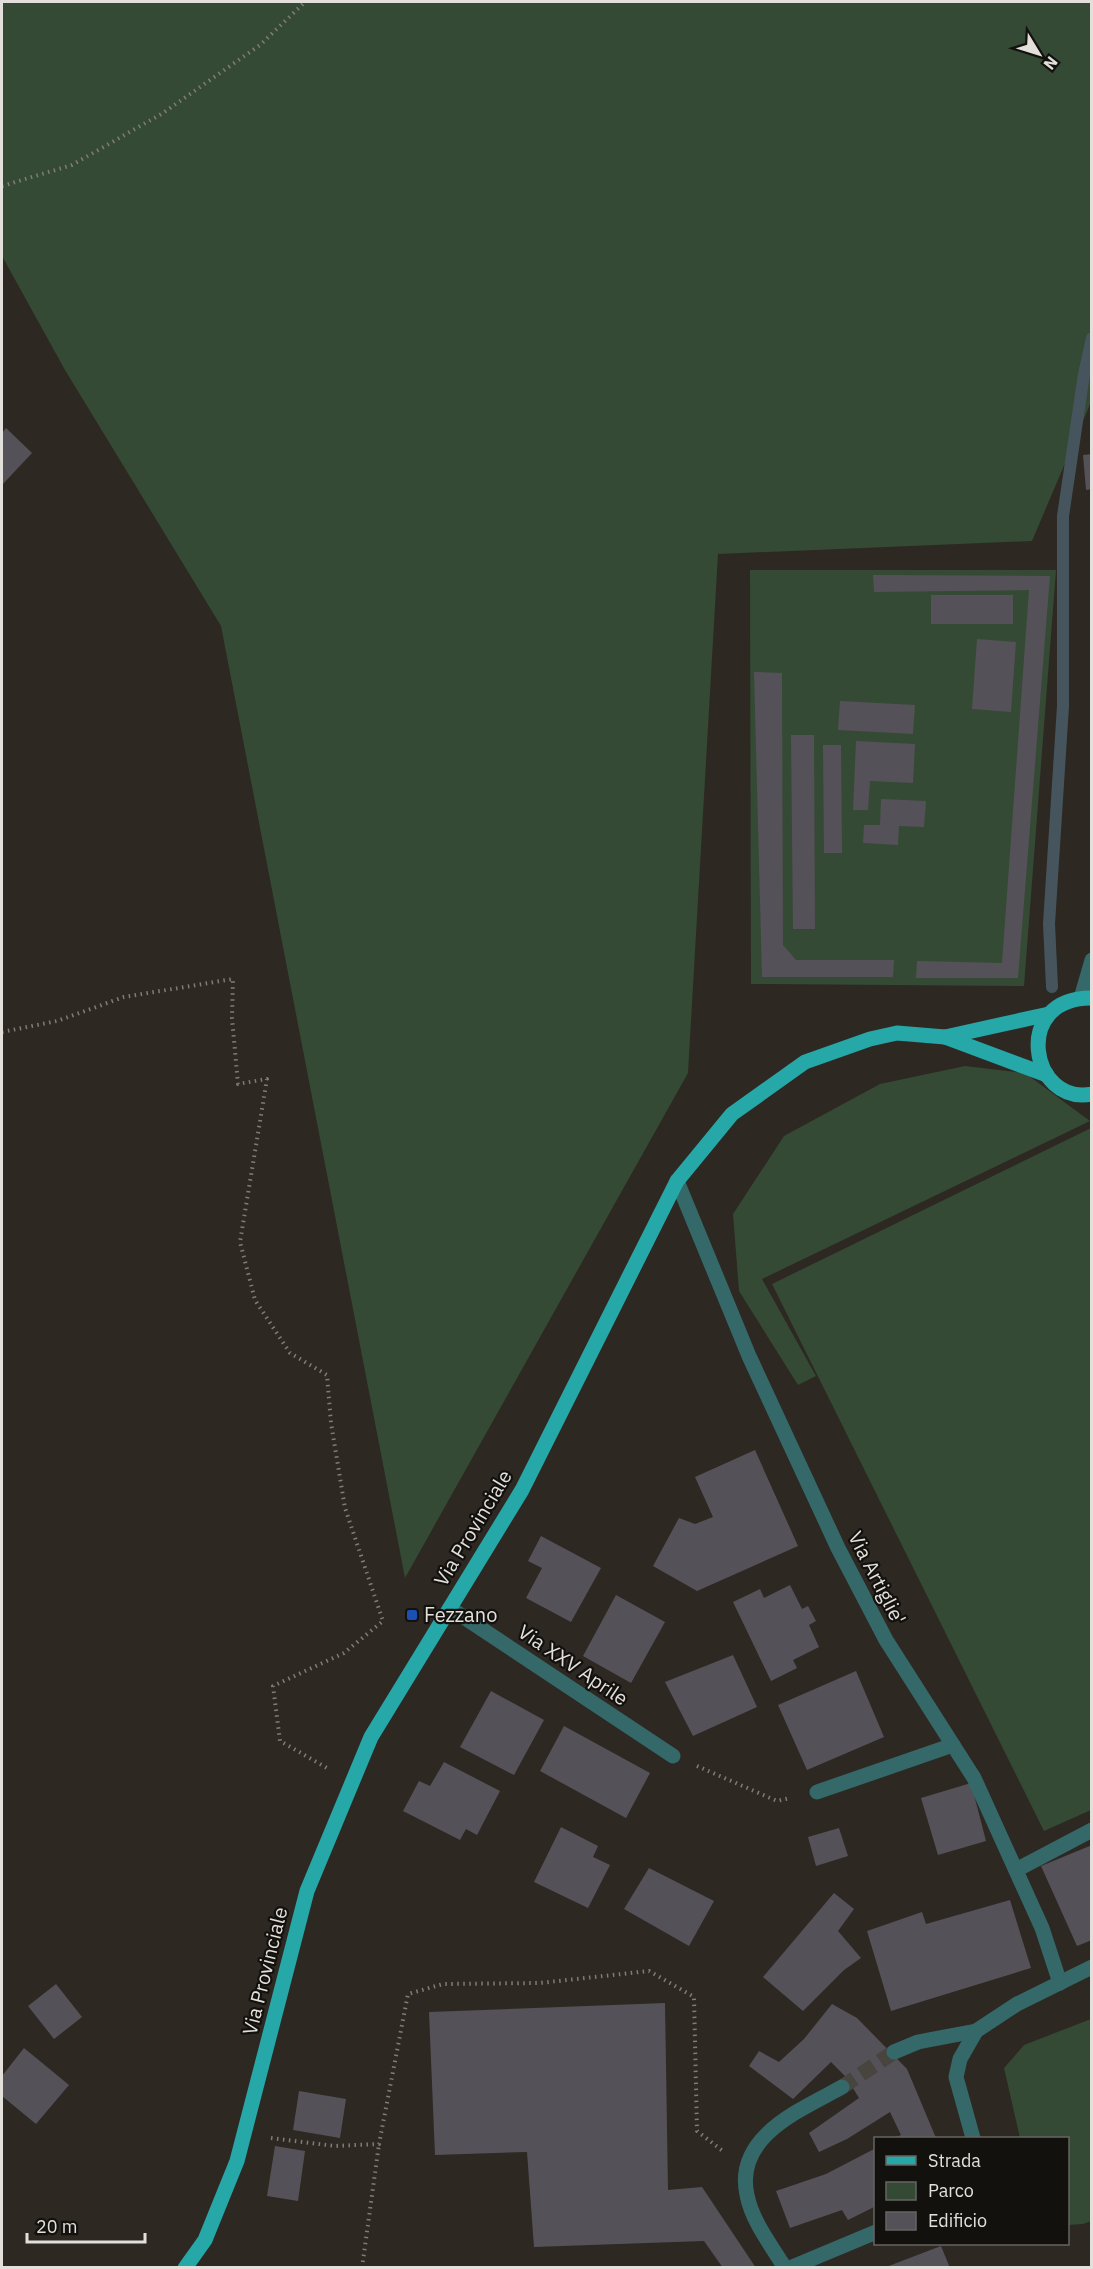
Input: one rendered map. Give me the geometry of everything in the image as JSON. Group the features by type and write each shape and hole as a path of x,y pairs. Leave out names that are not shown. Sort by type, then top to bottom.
{"main road":[{"path":"1086,998 1062,1004 1049,1014 1041,1029 1037,1045 1040,1061 1047,1075 1058,1086 1071,1092 1092,1094"},
{"path":"945,1037 1049,1014"},
{"name":"Via Provinciale","path":"185,2268 205,2240 237,2161 307,1891 371,1737 522,1490 677,1181 732,1114 805,1062 897,1033 945,1037"},
{"path":"945,1037 1047,1075"}],"street":[{"path":"1086,998 1092,960"},
{"name":"Via Artiglie'","path":"677,1181 749,1356 838,1548 886,1640 974,1778 1042,1928 1060,1983"},
{"name":"Via XXV Aprile","path":"450,1608 672,1756"},
{"path":"817,1792 953,1745"},
{"path":"1016,1870 1092,1830"},
{"path":"894,2052 918,2042 976,2031 1017,2004 1092,1967"},
{"path":"972,2137 956,2078 960,2059 976,2031"},
{"path":"785,2268 760,2226 747,2194 746,2169 759,2140 782,2121 842,2087"},
{"path":"790,2268 874,2233"}],"path":[{"path":"2,186 72,165 163,113 260,45 305,2"},
{"path":"2,1032 57,1021 124,997 233,979 232,1018 238,1084 267,1079 240,1242 255,1300 290,1353 327,1375 331,1423 345,1508 383,1621 344,1653 273,1686 280,1741 325,1768 361,1763"},
{"path":"672,1756 777,1801 817,1792"},
{"path":"362,2268 379,2144 408,1994 443,1984 540,1983 649,1971 694,1997 697,2131 746,2169"},
{"path":"245,2134 335,2146 379,2144"}],"green space":[{"path":"2,2 1091,2 1091,402 1032,541 718,554 688,1073 405,1578 221,626 65,370 2,256"},
{"path":"750,570 1056,570 1024,986 751,984"},
{"path":"965,1066 1025,1073 1090,1121 762,1279 816,1376 798,1385 739,1291 733,1214 784,1136 880,1084"},
{"path":"1091,1128 1091,1810 1044,1831 772,1284"},
{"path":"1091,2019 1091,2221 1083,2224 1069,2225 1069,2137 1020,2137 1004,2068 1024,2045"}],"building":[{"path":"6,428 32,453 2,485 2,433"},
{"path":"1092,454 1092,489 1086,490 1083,455"},
{"path":"873,575 1050,576 1018,978 916,978 917,961 1002,963 1029,590 874,592"},
{"path":"931,595 1013,595 1013,624 931,624"},
{"path":"977,639 1016,642 1011,712 972,709"},
{"path":"754,672 782,673 783,945 796,960 894,960 893,977 762,977"},
{"path":"840,701 915,705 913,734 838,730"},
{"path":"791,735 814,735 815,929 793,929"},
{"path":"856,741 915,744 913,783 870,781 868,810 853,810"},
{"path":"823,745 841,745 842,853 824,853"},
{"path":"881,799 926,801 924,827 899,826 898,845 863,843 864,825 880,825"},
{"path":"755,1450 798,1546 697,1591 653,1566 679,1518 695,1524 713,1517 695,1477"},
{"path":"541,1536 601,1568 571,1622 526,1598 542,1568 528,1561"},
{"path":"790,1585 802,1609 808,1606 816,1621 809,1625 819,1647 793,1660 797,1668 771,1681 733,1602 760,1589 764,1598"},
{"path":"616,1595 665,1622 631,1683 583,1656"},
{"path":"733,1655 757,1707 693,1736 665,1682"},
{"path":"856,1671 884,1737 807,1770 778,1705"},
{"path":"491,1691 544,1720 514,1775 460,1747"},
{"path":"564,1726 650,1773 626,1818 540,1771"},
{"path":"444,1762 500,1791 477,1835 466,1829 460,1840 403,1811 419,1781 430,1786"},
{"path":"971,1783 986,1841 938,1855 921,1798"},
{"path":"561,1827 598,1846 593,1857 610,1865 588,1908 534,1882"},
{"path":"839,1828 848,1856 816,1866 808,1837"},
{"path":"1092,1845 1092,1940 1077,1946 1041,1866"},
{"path":"649,1868 714,1901 689,1946 624,1909"},
{"path":"834,1893 854,1909 838,1931 861,1958 844,1970 803,2011 763,1977"},
{"path":"1010,1900 1031,1968 891,2011 867,1931 922,1912 926,1924"},
{"path":"56,1984 82,2017 54,2039 28,2006"},
{"path":"665,2003 668,2190 702,2187 756,2268 723,2268 704,2241 534,2247 527,2152 435,2155 429,2012"},
{"path":"832,2004 857,2018 907,2069 936,2137 896,2137 901,2135 890,2112 847,2139 819,2152 809,2133 859,2098 846,2077 831,2062 793,2099 749,2066 759,2051 779,2062 804,2039"},
{"path":"24,2048 69,2085 36,2124 2,2096 2,2076"},
{"path":"299,2091 346,2099 340,2138 293,2130"},
{"path":"275,2146 305,2151 298,2201 267,2196"},
{"path":"874,2149 874,2207 848,2220 842,2210 790,2228 776,2191 826,2174"},
{"path":"941,2246 950,2268 886,2268 886,2267"}],"waterway":[{"path":"1052,987 1049,924 1063,706 1063,516 1084,374 1092,338"}],"tunnel":[{"path":"842,2087 894,2052"}],"place":[{"name":"Fezzano","path":"412,1615"}]}
